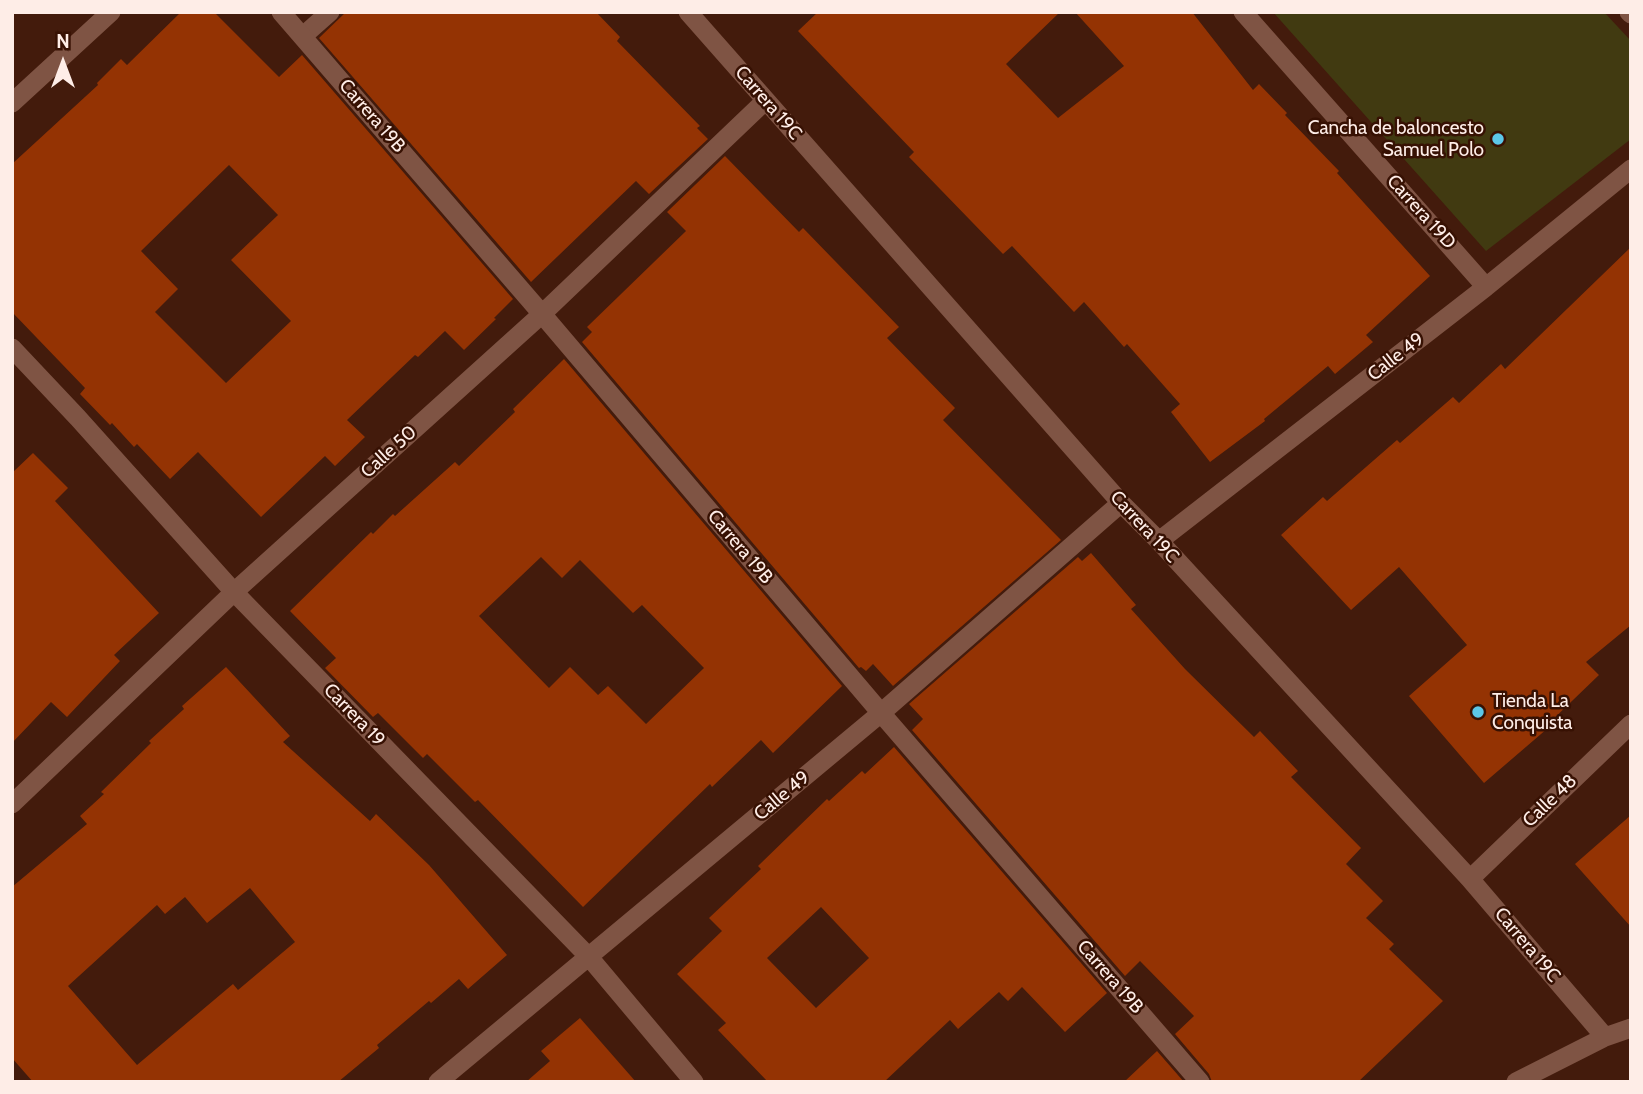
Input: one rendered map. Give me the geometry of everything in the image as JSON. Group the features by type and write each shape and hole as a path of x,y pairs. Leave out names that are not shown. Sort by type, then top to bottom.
{"street":[{"path":"12,103 111,12"},
{"name":"Carrera 19B","path":"281,12 1200,1082"},
{"path":"303,36 330,12"},
{"name":"Carrera 19C","path":"688,12 1121,503 1470,879 1605,1037"},
{"name":"Carrera 19D","path":"1243,12 1486,287"},
{"name":"Calle 50","path":"12,803 234,592 542,314 765,101"},
{"name":"Calle 49","path":"1159,541 1486,287 1631,169"},
{"name":"Carrera 19","path":"12,348 234,592 589,957 694,1082"},
{"name":"Calle 49","path":"438,1082 881,713 1121,503"},
{"name":"Calle 48","path":"1470,879 1631,724"},
{"path":"1516,1082 1605,1037 1631,1028"}],"shaded area":[{"path":"1273,12 1604,12 1631,41 1631,139 1486,251"}],"building":[{"path":"181,12 214,12 279,77 302,55 513,299 464,350 445,331 418,357 415,355 347,420 365,437 335,466 325,456 261,517 198,452 170,479 137,444 134,447 80,394 85,388 12,312 12,164 98,85 121,59 127,65","holes":["229,165 278,215 231,260 291,321 226,383 155,312 178,289 141,251"]},
{"path":"346,12 596,12 620,37 617,41 700,126 697,128 708,139 649,194 636,181 531,282 319,38"},
{"path":"818,12 1060,12 1006,64 1058,118 1124,66 1075,12 1192,12 1253,90 1259,84 1287,113 1285,115 1339,171 1337,173 1430,276 1366,335 1373,342 1335,374 1328,366 1264,419 1265,421 1210,462 1171,412 1180,404 1127,344 1124,347 1084,302 1074,312 1012,246 1003,254 909,157 914,152 798,31"},
{"path":"725,156 799,232 803,228 899,327 887,338 955,408 943,420 1061,540 893,686 873,664 866,671 859,668 582,342 592,332 587,327 686,231 667,212"},
{"path":"1631,247 1631,625 1586,662 1599,675 1546,726 1548,728 1484,783 1409,696 1467,645 1399,567 1351,610 1281,535 1323,497 1327,501 1397,440 1400,443 1453,397 1459,403 1501,364 1505,369"},
{"path":"564,359 842,686 773,753 761,740 712,787 710,784 583,907 478,800 475,802 427,754 423,758 378,713 373,717 325,668 336,658 290,611 371,532 373,534 393,514 395,516 455,462 459,466 515,412 513,409","holes":["541,557 562,578 580,560 633,613 642,605 704,668 646,724 608,686 598,695 570,667 549,688 479,616"]},
{"path":"33,453 68,488 55,501 159,613 114,655 120,661 67,717 51,702 12,743 12,473"},
{"path":"1091,553 1136,605 1131,609 1185,669 1254,737 1260,731 1298,771 1291,777 1361,848 1346,864 1383,901 1366,918 1394,944 1389,949 1443,1001 1358,1082 1212,1082 1209,1074 1175,1034 1194,1016 1140,961 1125,976 912,730 923,719 909,704 1078,557 1082,561"},
{"path":"226,667 290,736 283,742 370,821 376,814 429,865 507,955 468,989 459,979 431,1003 429,1001 338,1082 33,1082 12,1058 12,887 87,824 80,816 151,743 149,741 184,709 182,706","holes":["250,888 295,942 238,990 233,984 137,1065 68,986 157,905 165,914 185,897 207,923"]},
{"path":"894,747 1107,993 1065,1032 1022,987 1008,1001 999,992 958,1029 950,1020 884,1082 768,1082 718,1030 726,1023 677,974 722,931 709,918 761,869 758,866 827,799 829,801 862,771 865,774","holes":["821,907 869,958 816,1008 767,958"]},
{"path":"1631,815 1631,927 1575,864"},
{"path":"580,1018 636,1082 526,1082 550,1061 541,1051"},
{"path":"1157,1051 1184,1082 1124,1082"}],"place":[{"name":"Cancha de baloncesto Samuel Polo","path":"1498,139"},
{"name":"Tienda La Conquista","path":"1478,712"}]}
